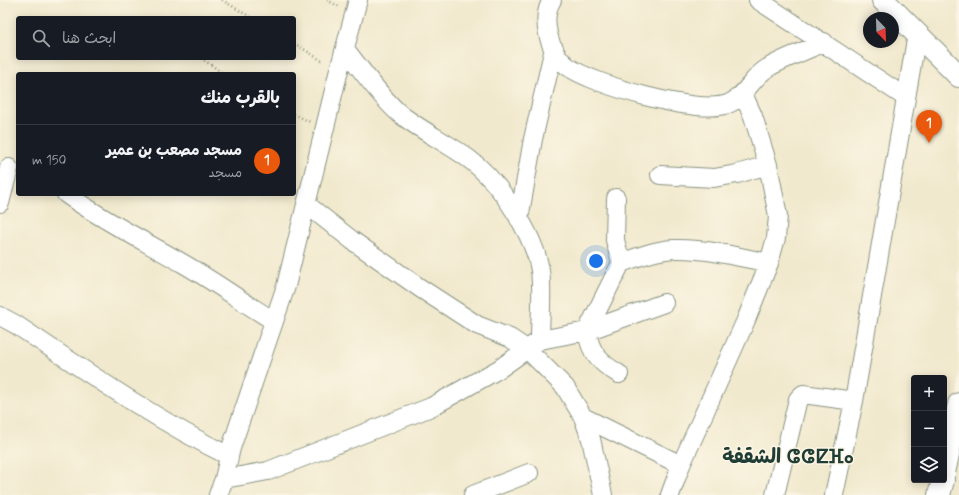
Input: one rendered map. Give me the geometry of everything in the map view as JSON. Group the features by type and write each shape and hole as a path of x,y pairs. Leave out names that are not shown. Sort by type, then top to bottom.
{"main road":[{"path":"883,0 959,76"},
{"path":"947,459 959,404"},
{"path":"939,495 942,483"}],"street":[{"path":"221,487 229,456 286,286 339,70 358,0"},
{"path":"552,0 548,7 546,23 554,48 566,65 622,91 665,100 706,106 728,104 743,94 752,81 765,69 824,42"},
{"path":"758,0 824,42 905,97"},
{"path":"834,495 854,401 917,34"},
{"path":"519,219 533,139 547,71 554,48"},
{"path":"345,49 399,113 437,140 469,160 488,177 519,219 533,249 540,270 534,345"},
{"path":"670,495 681,465 769,264 776,238 778,216 768,165 753,116 743,94"},
{"path":"660,175 714,178 737,174 768,165"},
{"path":"0,203 9,167"},
{"path":"69,196 131,236 185,265 274,321"},
{"path":"616,198 615,240 620,264 587,331 589,343 595,356 604,365 618,374"},
{"path":"306,204 353,241 420,288 477,325 510,338 534,345 565,387 583,417 591,439 603,495"},
{"path":"620,264 643,255 674,249 715,252 769,264"},
{"path":"221,487 268,471 431,407 499,369 534,345 587,331 664,303"},
{"path":"0,316 15,324 108,386 196,440 229,456"},
{"path":"775,495 798,399 803,394 854,401"},
{"path":"583,417 681,465"},
{"path":"473,495 529,473"}],"path":[{"path":"222,0 249,16"},
{"path":"296,44 339,70"},
{"path":"203,60 221,72"}],"place":[{"name":"مسجد مصعب بن عمير","path":"929,143"}],"district":[{"name":"الشقفة ⵛⵛⵇⴼⴰ","path":"788,456"}]}
